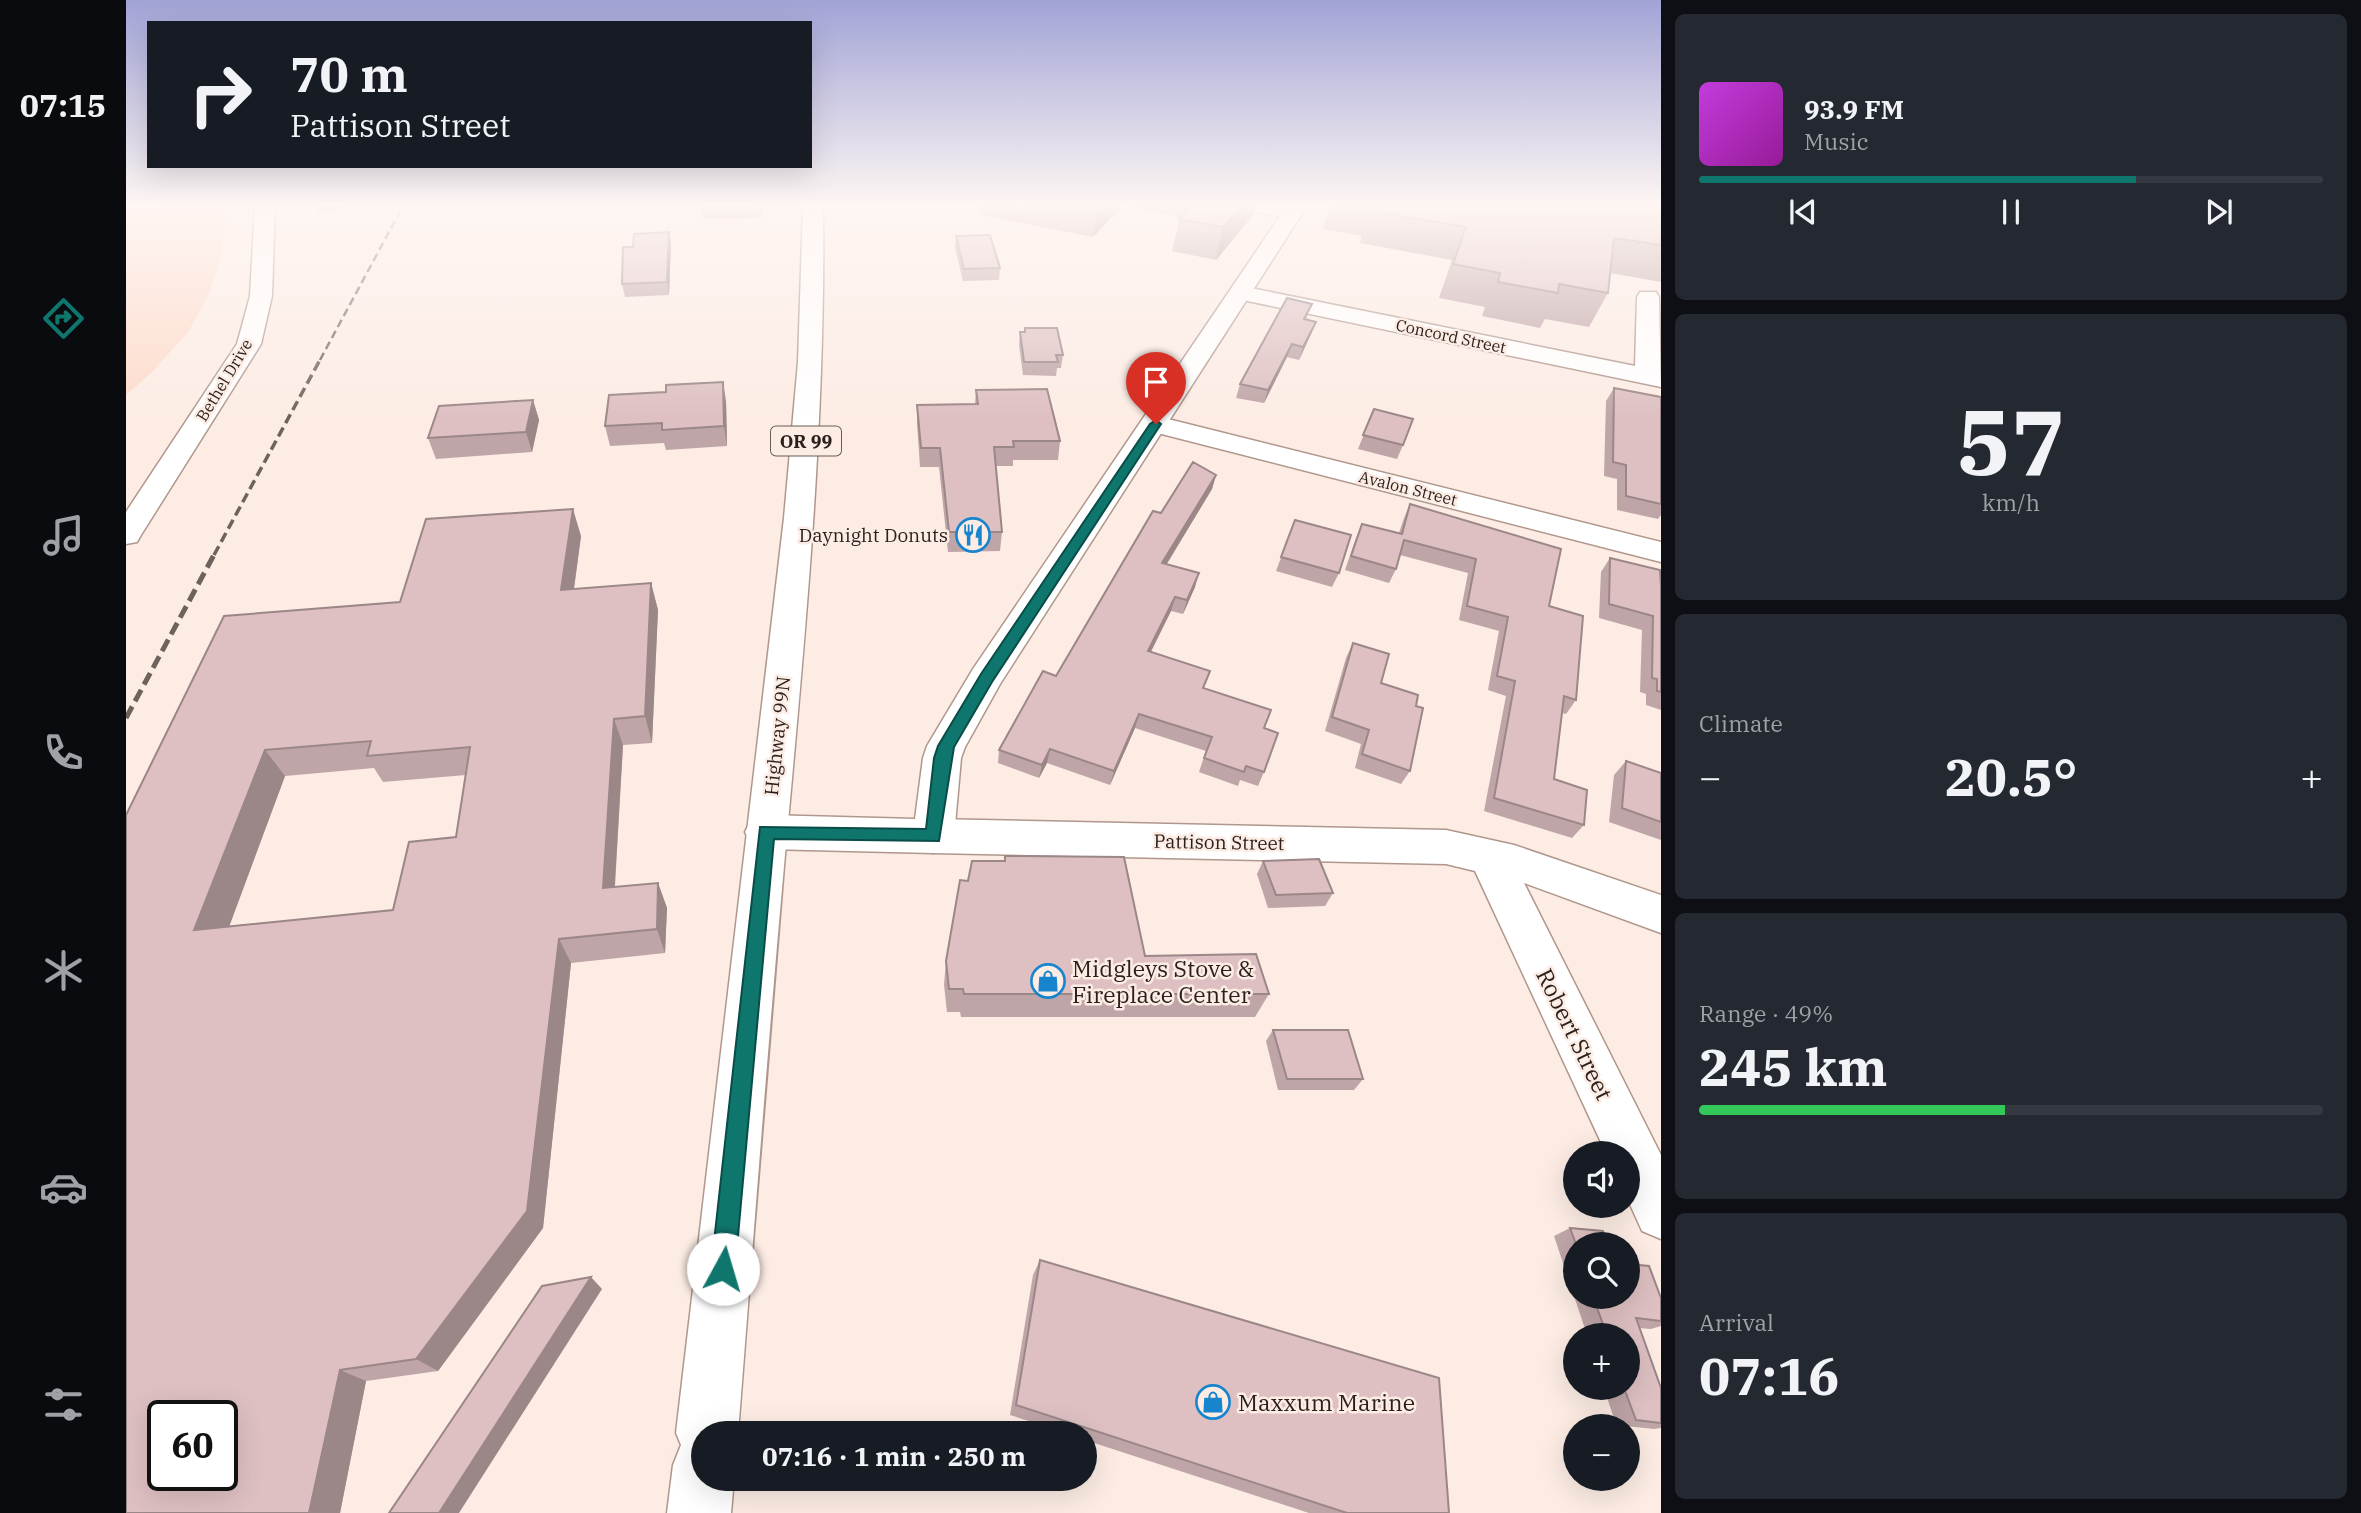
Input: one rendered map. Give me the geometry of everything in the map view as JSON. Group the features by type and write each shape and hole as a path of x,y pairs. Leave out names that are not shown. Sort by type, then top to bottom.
{"street":[{"name":"Bethel Drive","path":"126,535 249,344 261,296 262,277"},
{"name":"Highway 99N","path":"708,1421 803,489 813,328 813,277"},
{"path":"933,836 942,758 946,746 986,678 1252,277"},
{"name":"Concord Street","path":"1241,293 1655,378"},
{"path":"1648,297 1655,378"},
{"name":"Avalon Street","path":"1156,424 1661,552"},
{"name":"Pattison Street","path":"766,832 1429,846 1489,855 1661,914"},
{"name":"Robert Street","path":"1489,855 1661,1212"},
{"path":"699,1513 701,1491"}],"shaded area":[{"path":"126,277 215,277 209,294 188,332 152,372 126,395"}],"building":[{"path":"622,277 667,277 667,282 622,284"},
{"path":"1499,277 1610,277 1608,293 1559,284 1558,293 1498,282"},
{"path":"1287,298 1312,304 1304,319 1316,322 1303,347 1292,344 1268,390 1240,384"},
{"path":"1025,328 1057,328 1063,355 1056,355 1058,362 1024,362 1020,332 1025,332"},
{"path":"723,382 724,426 662,430 662,423 605,426 609,395 666,392 666,385"},
{"path":"1614,388 1661,397 1661,504 1626,496 1626,465 1613,462"},
{"path":"1047,389 1060,441 1013,441 1014,447 994,447 1002,532 949,532 940,448 921,448 917,405 978,404 976,390"},
{"path":"533,400 526,432 428,438 439,406"},
{"path":"1374,409 1413,419 1403,445 1363,435"},
{"path":"1193,462 1216,475 1162,563 1199,573 1187,600 1175,597 1148,651 1210,671 1203,688 1271,710 1264,728 1278,733 1264,772 1246,766 1244,772 1204,758 1212,737 1139,714 1114,771 1050,749 1042,765 999,750 1043,671 1056,676 1153,511 1161,513"},
{"path":"1410,504 1561,549 1549,606 1583,616 1576,700 1564,696 1554,779 1587,790 1584,825 1494,798 1515,681 1497,676 1508,617 1467,606 1476,559 1404,540 1396,569 1351,556 1362,524 1402,534"},
{"path":"573,509 561,590 651,583 645,716 614,719 603,888 658,883 657,929 559,939 527,1211 416,1359 340,1370 309,1513 126,1513 126,815 224,616 400,602 426,519","holes":["371,741 367,756 470,747 456,837 409,842 393,910 194,930 265,750"]},
{"path":"1295,520 1351,535 1339,573 1281,557"},
{"path":"1610,558 1660,570 1661,692 1657,691 1657,679 1652,678 1653,616 1609,604"},
{"path":"1353,643 1389,654 1381,683 1418,695 1416,706 1423,708 1410,771 1362,754 1369,730 1332,717"},
{"path":"1626,761 1661,773 1661,822 1622,808"},
{"path":"1005,856 1124,857 1145,956 1256,954 1269,994 964,994 963,989 949,989 946,961 960,880 968,881 972,861 1005,861"},
{"path":"1319,859 1333,893 1276,895 1263,861"},
{"path":"1273,1030 1348,1030 1363,1079 1287,1079"},
{"path":"1570,1228 1603,1232 1572,1232"},
{"name":"Maxxum Marine","path":"1040,1260 1439,1378 1449,1513 1347,1513 1097,1431 1097,1421 1065,1421 1016,1405"},
{"path":"1640,1265 1649,1266 1661,1298 1661,1321 1636,1318 1638,1323 1603,1323 1597,1309 1640,1309"},
{"path":"591,1277 439,1513 389,1513 542,1286"},
{"path":"1640,1329 1661,1388 1661,1423 1640,1420 1640,1414 1634,1414 1628,1400 1640,1400"}],"railway":[{"path":"320,360 365,277"},
{"path":"214,555 321,358"},
{"path":"126,718 215,553"}],"place":[{"name":"Daynight Donuts","path":"973,535"},
{"name":"Midgleys Stove & Fireplace Center","path":"1048,981"},
{"name":"Maxxum Marine","path":"1213,1402"}],"route":[{"path":"723,1269 766,832 933,836 942,758 946,746 986,678 1156,424"}]}
